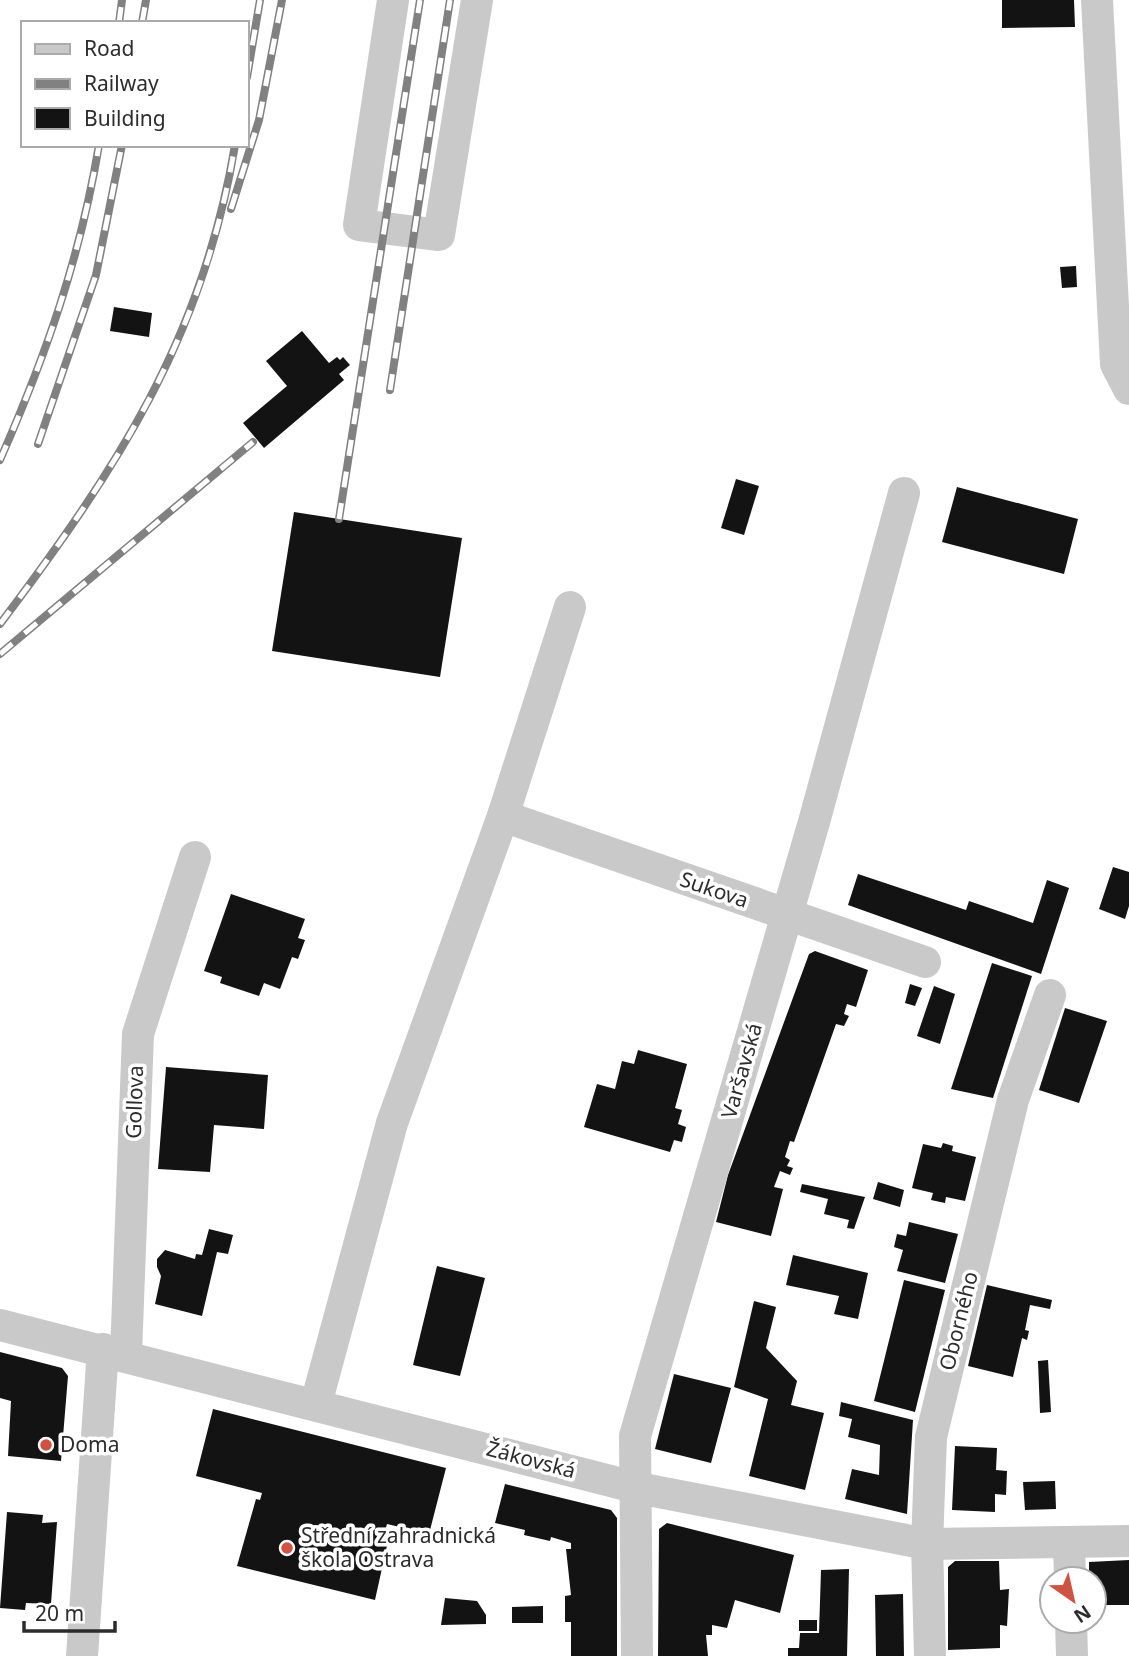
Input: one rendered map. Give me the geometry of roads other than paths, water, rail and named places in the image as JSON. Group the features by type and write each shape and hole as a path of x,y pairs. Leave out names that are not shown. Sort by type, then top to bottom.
{"street":[{"path":"393,0 359,225 439,235 477,0"},
{"path":"1097,0 1116,364 1129,389"},
{"name":"Varšavská","path":"637,1656 638,1488 635,1436 787,916 904,493"},
{"path":"316,1404 392,1123 503,816 570,607"},
{"name":"Sukova","path":"503,816 925,962"},
{"name":"Gollova","path":"82,1656 114,1352 138,1034 195,857"},
{"name":"Oborného","path":"930,1656 927,1544 931,1437 1013,1100 1050,995"},
{"name":"Žákovská","path":"0,1325 638,1488 927,1544 1129,1541"},
{"path":"1069,1542 1070,1565"},
{"path":"1072,1635 1072,1656"}],"railway":[{"path":"119,21 122,0"},
{"path":"142,21 146,0"},
{"path":"248,71 260,0"},
{"path":"231,209 259,120 282,0"},
{"path":"339,519 420,0"},
{"path":"390,390 450,0"},
{"path":"0,460 60,306 82,228 99,147"},
{"path":"38,444 96,275 122,147"},
{"path":"0,624 81,511 149,400 177,341 201,280 220,215 235,147"},
{"path":"0,654 253,442"}],"place":[{"name":"Doma","path":"46,1445"},
{"name":"Střední zahradnická škola Ostrava","path":"287,1548"}]}
